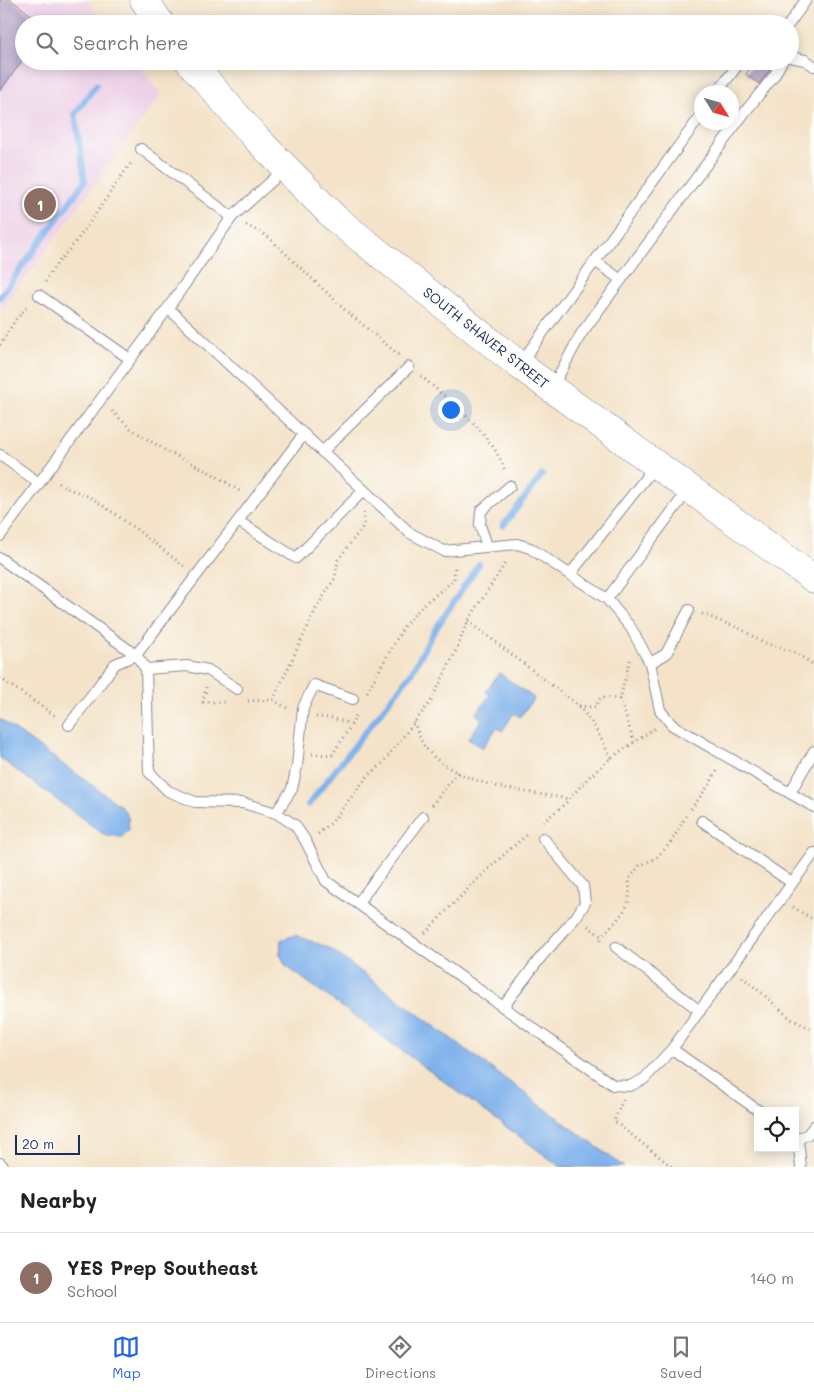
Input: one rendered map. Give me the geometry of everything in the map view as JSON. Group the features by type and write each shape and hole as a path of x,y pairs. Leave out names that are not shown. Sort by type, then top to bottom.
{"main road":[{"path":"144,0 155,15"},
{"name":"SOUTH SHAVER STREET","path":"197,70 256,138 336,219 519,365 814,578"}],"lane":[{"path":"795,15 806,0"},
{"path":"799,59 805,60 814,66"},
{"path":"722,85 733,70"},
{"path":"551,388 581,334 777,70"},
{"path":"519,365 694,125"},
{"path":"141,149 232,218"},
{"path":"0,536 232,218 286,168"},
{"path":"595,261 621,280"},
{"path":"40,294 130,359"},
{"path":"168,308 410,533 444,551 517,544 530,548 607,598 631,628 650,663 660,710 672,725 814,807"},
{"path":"322,452 409,367"},
{"path":"69,725 114,664 136,655 304,434"},
{"path":"0,455 39,483"},
{"path":"570,574 656,465"},
{"path":"487,546 480,525 481,511 510,486"},
{"path":"607,598 689,489"},
{"path":"238,521 296,558 364,490"},
{"path":"0,558 136,655 146,669 149,772 168,791 195,802 243,803 276,813 295,824 326,881 613,1085 630,1086 644,1080 672,1049 814,853"},
{"path":"650,663 666,654 689,610"},
{"path":"146,669 187,666 208,670 237,689"},
{"path":"276,813 292,788 303,708 314,684 353,699"},
{"path":"790,793 814,751"},
{"path":"358,903 423,817"},
{"path":"702,821 792,883"},
{"path":"503,1007 541,957 576,917 585,903 583,886 543,838"},
{"path":"616,947 700,1011"},
{"path":"672,1049 754,1107"},
{"path":"799,1137 808,1134 814,1126"},
{"path":"799,1152 801,1167"},
{"path":"0,1163 4,1167"}],"path":[{"path":"0,344 16,319 40,294 51,271 85,230 108,194 141,149"},
{"path":"232,218 267,236 345,310 398,353 409,367 443,395 482,432 502,460 510,486"},
{"path":"100,400 131,429 165,450 215,475 254,500"},
{"path":"47,472 64,487 87,495 109,510 196,576"},
{"path":"273,700 317,607 334,578 338,560 364,525 364,490"},
{"path":"305,840 318,834 332,822 366,778 381,765 431,701 455,653 468,621 517,544"},
{"path":"366,695 404,626 424,604 454,580 455,549"},
{"path":"689,610 741,629 762,642 796,653 814,665"},
{"path":"468,621 579,706 595,727 611,758"},
{"path":"634,743 620,699 628,664 639,643"},
{"path":"0,678 69,725"},
{"path":"579,706 595,707 601,697 620,699"},
{"path":"298,753 332,755 352,724 358,710"},
{"path":"302,716 332,718 352,724"},
{"path":"414,722 425,746 440,762 458,772 487,783 569,799"},
{"path":"616,947 610,954 600,947 602,937 625,911 630,896 629,879 640,865 655,859 670,844 689,811 710,785 722,754"},
{"path":"423,817 458,772"},
{"path":"779,901 801,910 814,920"},
{"path":"576,917 602,937"},
{"path":"731,968 791,1019 814,1030"},
{"path":"630,1086 614,1121 672,1167"}],"shaded area":[{"path":"0,0 86,0 98,15 15,15 15,70 142,70 161,94 0,313"}],"water":[{"path":"499,673 534,698 520,717 514,713 502,731 497,728 482,748 468,739 482,719 476,714 490,695 486,692"},
{"path":"0,719 122,807 128,817 129,830 122,837 106,836 0,758"},
{"path":"295,935 329,948 624,1167 561,1167 286,966 280,954 281,940"}],"building":[{"path":"0,0 11,0 31,15 15,15 15,70 0,91"},
{"path":"749,70 769,70 759,84 746,74"}],"waterway":[{"path":"0,297 85,181 75,114 96,85"},
{"path":"503,526 542,475"},
{"path":"308,805 410,675 433,633 479,564"}],"place":[{"name":"YES Prep Southeast","path":"40,204"}]}
